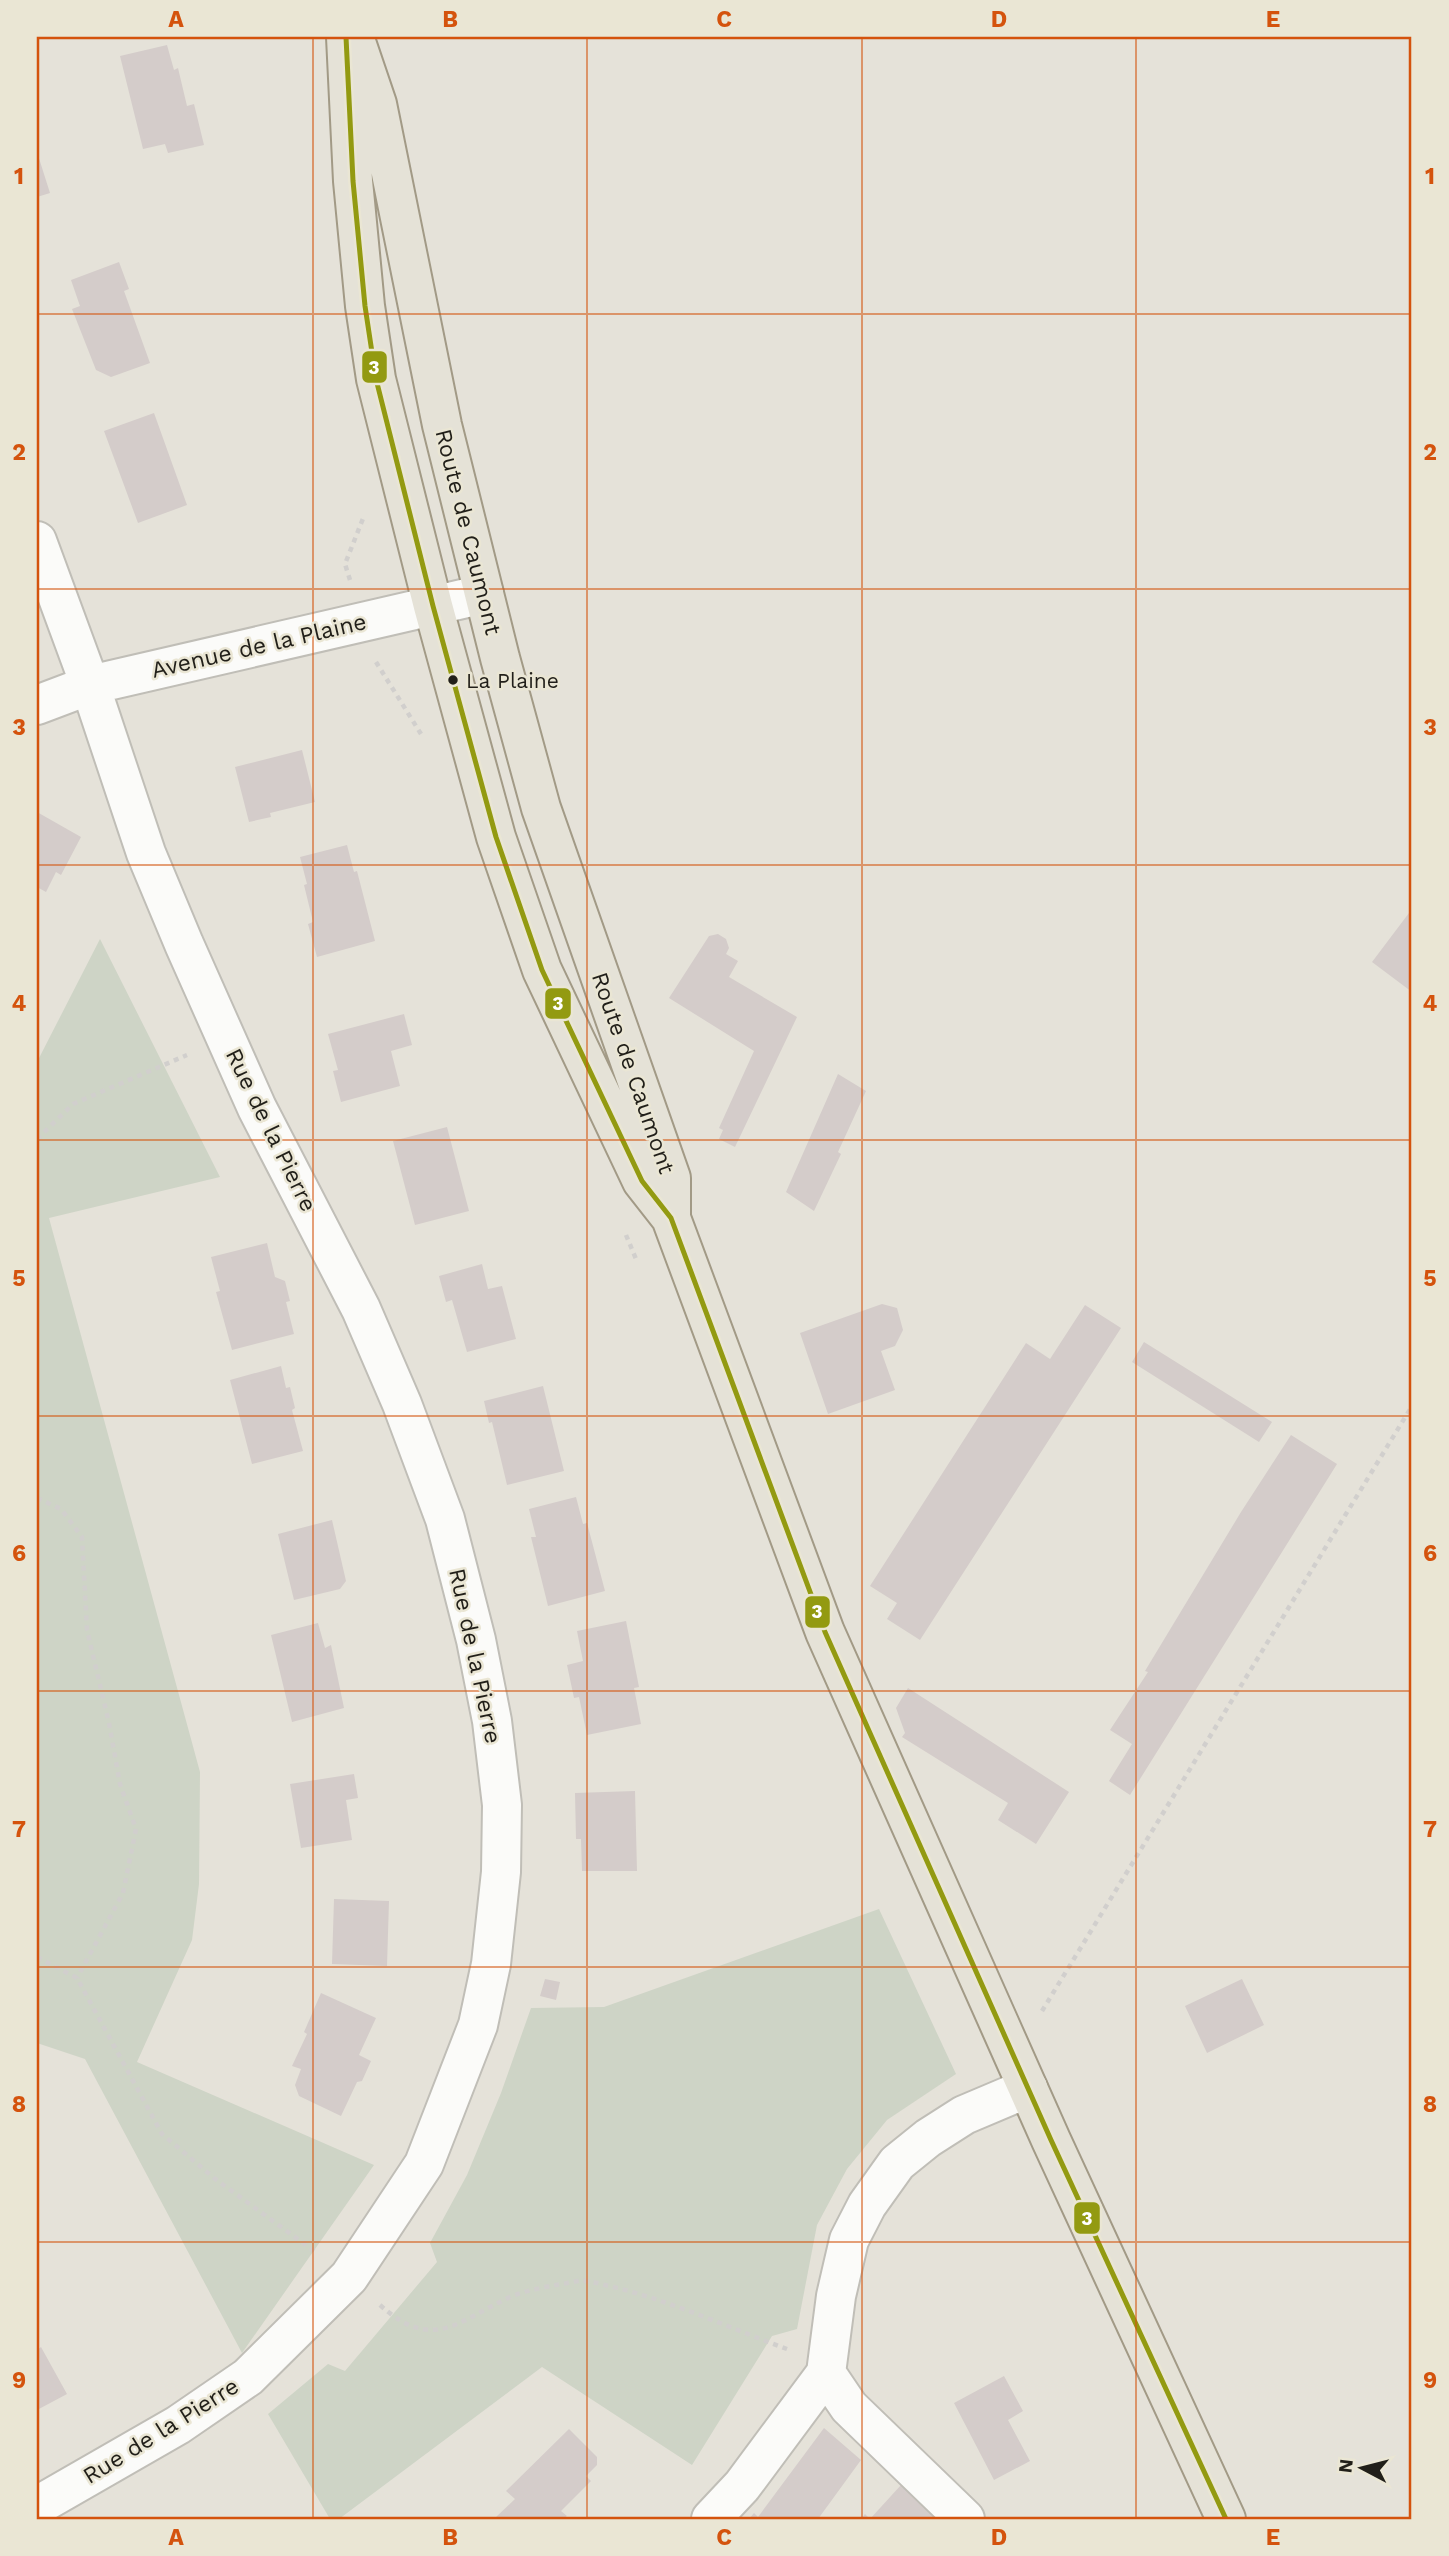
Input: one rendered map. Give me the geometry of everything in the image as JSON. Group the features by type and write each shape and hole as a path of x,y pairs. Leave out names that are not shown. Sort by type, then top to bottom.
{"main road":[{"name":"Route de Caumont","path":"345,37 353,181 365,306 376,379 433,606 496,837 542,970 642,1181 671,1219 825,1632 1021,2072 1226,2519"},
{"name":"Route de Caumont","path":"354,37 377,104 442,425 541,808 671,1178 671,1219"}],"street":[{"name":"Rue de la Pierre","path":"37,541 90,685 146,853 257,1108 361,1309 402,1404 445,1519 476,1640 492,1721 502,1805 501,1872 491,1964 478,2025 424,2164 349,2277 248,2377 178,2425 37,2506"},
{"name":"Avenue de la Plaine","path":"37,705 90,685 484,594"},
{"path":"711,2519 741,2486 826,2372 836,2296 846,2252 849,2240 867,2205 897,2163 1021,2072"},
{"path":"826,2372 849,2407 965,2519"}],"path":[{"path":"37,1139 73,1104 225,1036"},
{"path":"1021,2072 1412,1406"},
{"path":"37,1498 61,1508 82,1537 87,1630 120,1784 136,1829 123,1893 77,1978"},
{"path":"37,1957 77,1978 162,2134 214,2178 349,2277 395,2319 417,2330 439,2331 474,2317 513,2296 582,2280 629,2291 796,2352 826,2372"}],"shaded area":[{"path":"100,939 220,1177 49,1218 200,1772 199,1884 192,1940 137,2062 374,2165 242,2353 85,2059 37,2043 37,1062"},
{"path":"879,1909 956,2074 887,2120 847,2169 817,2225 797,2329 772,2336 692,2465 542,2367 339,2519 330,2519 268,2414 328,2364 345,2371 437,2262 430,2243 467,2175 501,2093 531,2008 604,2007"}],"building":[{"path":"167,45 174,70 178,68 187,106 194,104 204,145 168,153 165,144 143,149 120,56"},
{"path":"37,152 50,193 37,197"},
{"path":"119,262 129,289 124,291 150,363 111,377 96,370 72,309 80,306 71,280"},
{"path":"154,413 187,505 138,523 104,431"},
{"path":"302,750 315,802 270,813 271,817 249,822 235,767"},
{"path":"37,812 81,837 61,875 56,872 46,892 37,887"},
{"path":"347,845 354,872 357,871 375,941 317,957 308,924 313,922 300,857"},
{"path":"1412,909 1412,992 1372,962"},
{"path":"718,934 726,939 729,948 726,954 738,961 729,977 797,1017 735,1147 719,1139 723,1130 719,1128 754,1051 669,998 709,936"},
{"path":"404,1014 412,1045 391,1051 400,1086 341,1102 333,1071 338,1070 328,1034"},
{"path":"838,1074 866,1091 838,1152 841,1154 814,1211 786,1192"},
{"path":"447,1127 469,1211 415,1225 393,1141"},
{"path":"267,1243 275,1277 285,1281 290,1301 286,1302 294,1334 232,1350 216,1292 220,1291 211,1257"},
{"path":"482,1264 488,1289 502,1286 516,1339 467,1352 452,1300 446,1302 439,1276"},
{"path":"882,1304 897,1308 903,1330 895,1346 881,1351 895,1390 828,1414 800,1333"},
{"path":"1085,1305 1121,1328 920,1640 887,1619 897,1603 870,1586 1026,1343 1050,1359"},
{"path":"1144,1342 1272,1422 1259,1442 1132,1362"},
{"path":"281,1366 286,1388 290,1387 295,1408 292,1410 303,1451 252,1464 230,1380"},
{"path":"543,1386 564,1471 507,1485 492,1422 489,1423 484,1401"},
{"path":"1291,1435 1337,1464 1130,1795 1109,1781 1132,1744 1110,1730 1148,1672 1145,1671 1241,1512"},
{"path":"576,1497 583,1524 587,1523 605,1591 548,1606 531,1537 536,1537 529,1509"},
{"path":"332,1520 346,1581 340,1589 294,1600 278,1534"},
{"path":"626,1621 639,1687 634,1688 641,1724 587,1735 579,1697 574,1698 567,1665 583,1661 577,1631"},
{"path":"318,1623 325,1648 331,1645 344,1708 292,1722 271,1635"},
{"path":"908,1688 1069,1792 1036,1844 998,1820 1008,1803 902,1737 905,1733 896,1708"},
{"path":"354,1774 358,1798 346,1800 352,1840 301,1848 290,1784"},
{"path":"635,1791 637,1871 582,1871 581,1839 576,1839 575,1793"},
{"path":"334,1899 389,1901 387,1966 332,1964"},
{"path":"545,1979 560,1982 556,2000 540,1996"},
{"path":"1242,1979 1264,2025 1207,2053 1185,2006"},
{"path":"321,1993 376,2018 359,2055 371,2061 362,2081 357,2082 341,2116 299,2096 295,2085 301,2069 292,2066 307,2034 304,2032"},
{"path":"41,2347 67,2394 37,2410 37,2350"},
{"path":"1004,2376 1023,2411 1008,2420 1030,2461 994,2480 954,2403"},
{"path":"824,2428 861,2460 818,2519 749,2519 754,2513 758,2517"},
{"path":"569,2429 597,2457 597,2465 586,2476 591,2481 561,2511 567,2516 563,2519 496,2517 515,2499 506,2491"},
{"path":"901,2485 937,2519 870,2519"}],"transit line":[{"name":"3","path":"346,37 353,181 365,306 376,379 433,606 496,837 542,970 642,1181 671,1218 825,1632 1051,2140 1226,2519"}],"place":[{"name":"La Plaine","path":"453,680"}]}
